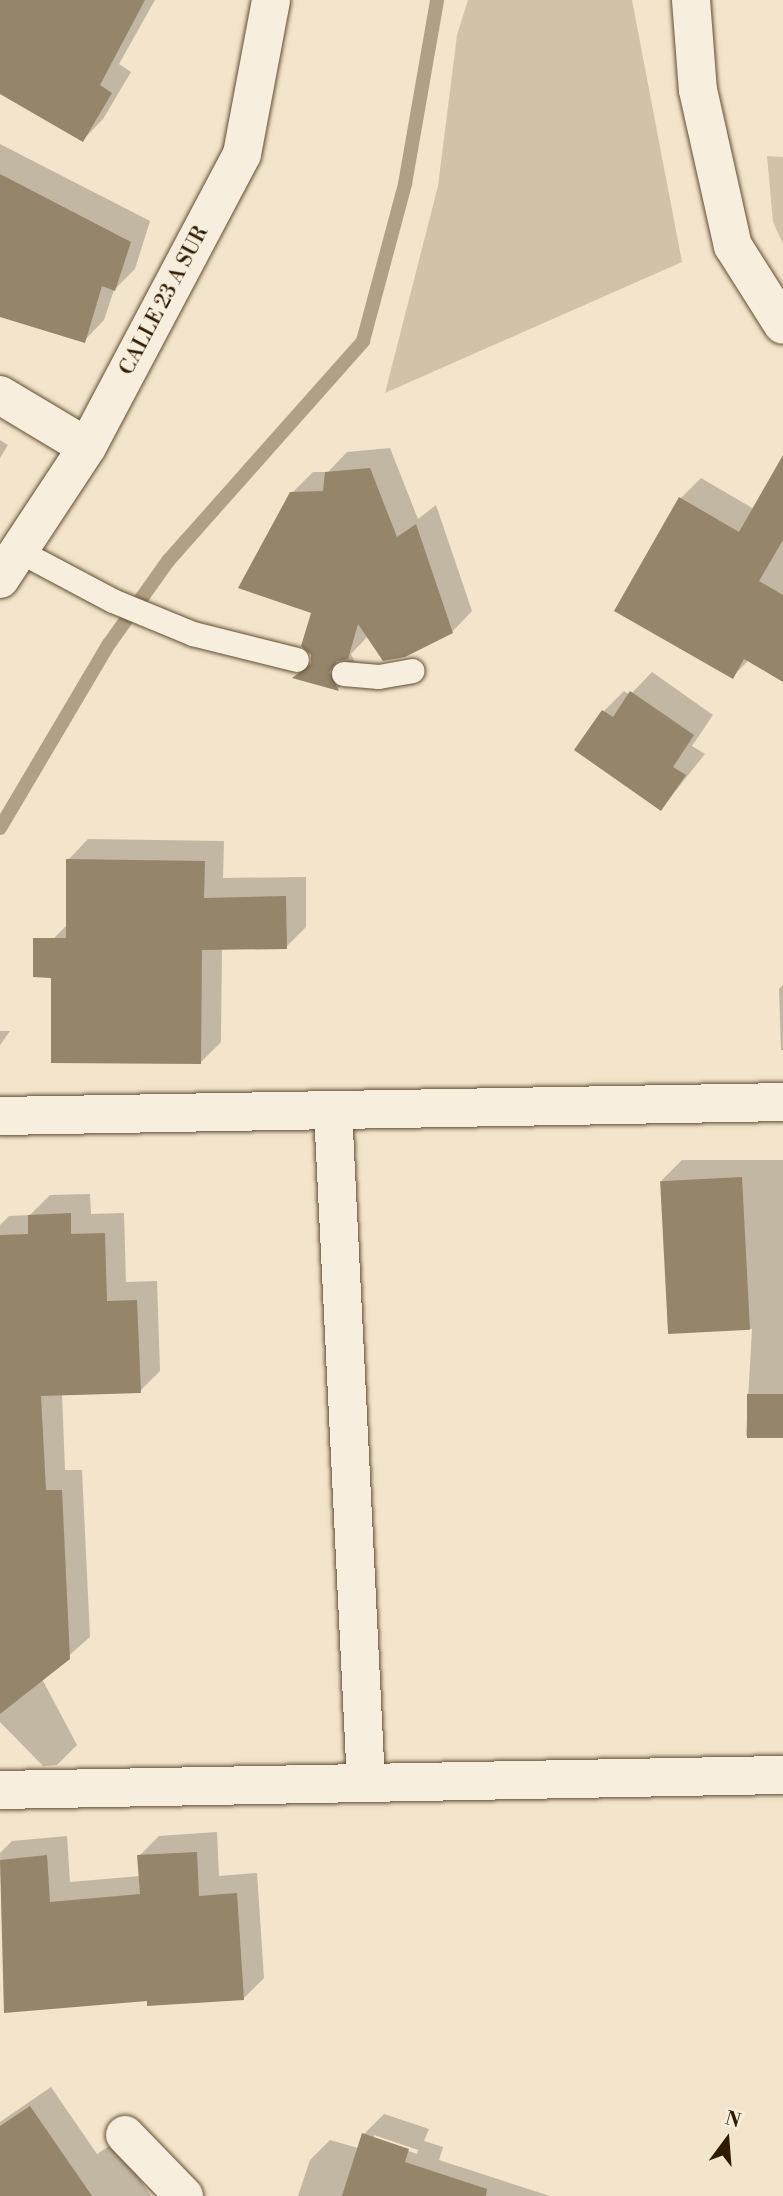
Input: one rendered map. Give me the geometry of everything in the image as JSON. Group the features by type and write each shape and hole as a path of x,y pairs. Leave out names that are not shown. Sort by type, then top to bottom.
{"street":[{"name":"CALLE 23 A SUR","path":"8,564 87,447 242,154 271,0"},
{"path":"691,0 698,90 733,246 783,325"},
{"path":"0,395 87,447"},
{"path":"0,1116 783,1102"},
{"path":"333,1110 366,1783"},
{"path":"0,1790 783,1774"},
{"path":"125,2135 184,2196"}],"lane":[{"path":"8,564 113,601 193,634 297,660"},
{"path":"344,674 379,677 412,671"}],"shaded area":[{"path":"468,0 632,0 682,262 385,393 438,186 457,35"},
{"path":"767,156 783,157 783,244 773,222"}],"building":[{"path":"0,0 145,0 100,85 112,93 83,142 0,94"},
{"path":"0,174 131,242 115,291 102,286 85,343 0,317"},
{"path":"783,455 783,540 759,581 783,595 783,682 744,659 733,679 614,611 679,497 739,532"},
{"path":"370,468 397,537 416,524 453,633 405,657 383,661 358,624 348,659 337,661 329,672 339,691 292,678 311,664 311,655 301,646 311,613 238,588 290,492 323,491 325,472"},
{"path":"630,691 694,735 673,767 686,775 661,811 574,750 602,710 613,717"},
{"path":"66,859 205,861 204,898 286,896 287,949 202,950 201,1064 51,1063 51,978 33,977 33,938 66,938"},
{"path":"742,1177 750,1330 668,1334 660,1181"},
{"path":"71,1213 71,1234 105,1233 107,1301 137,1300 141,1393 41,1396 46,1490 62,1490 70,1659 0,1714 0,1235 28,1234 28,1215"},
{"path":"747,1394 783,1394 783,1438 747,1438"},
{"path":"197,1852 199,1896 237,1893 244,2000 147,2006 147,2001 4,2013 0,1860 47,1855 50,1902 140,1894 137,1855"},
{"path":"30,2106 92,2196 0,2196 0,2126"},
{"path":"362,2133 409,2149 405,2162 487,2189 486,2196 342,2196"}],"waterway":[{"path":"0,828 109,644 168,561 363,341 405,184 437,0"}]}
